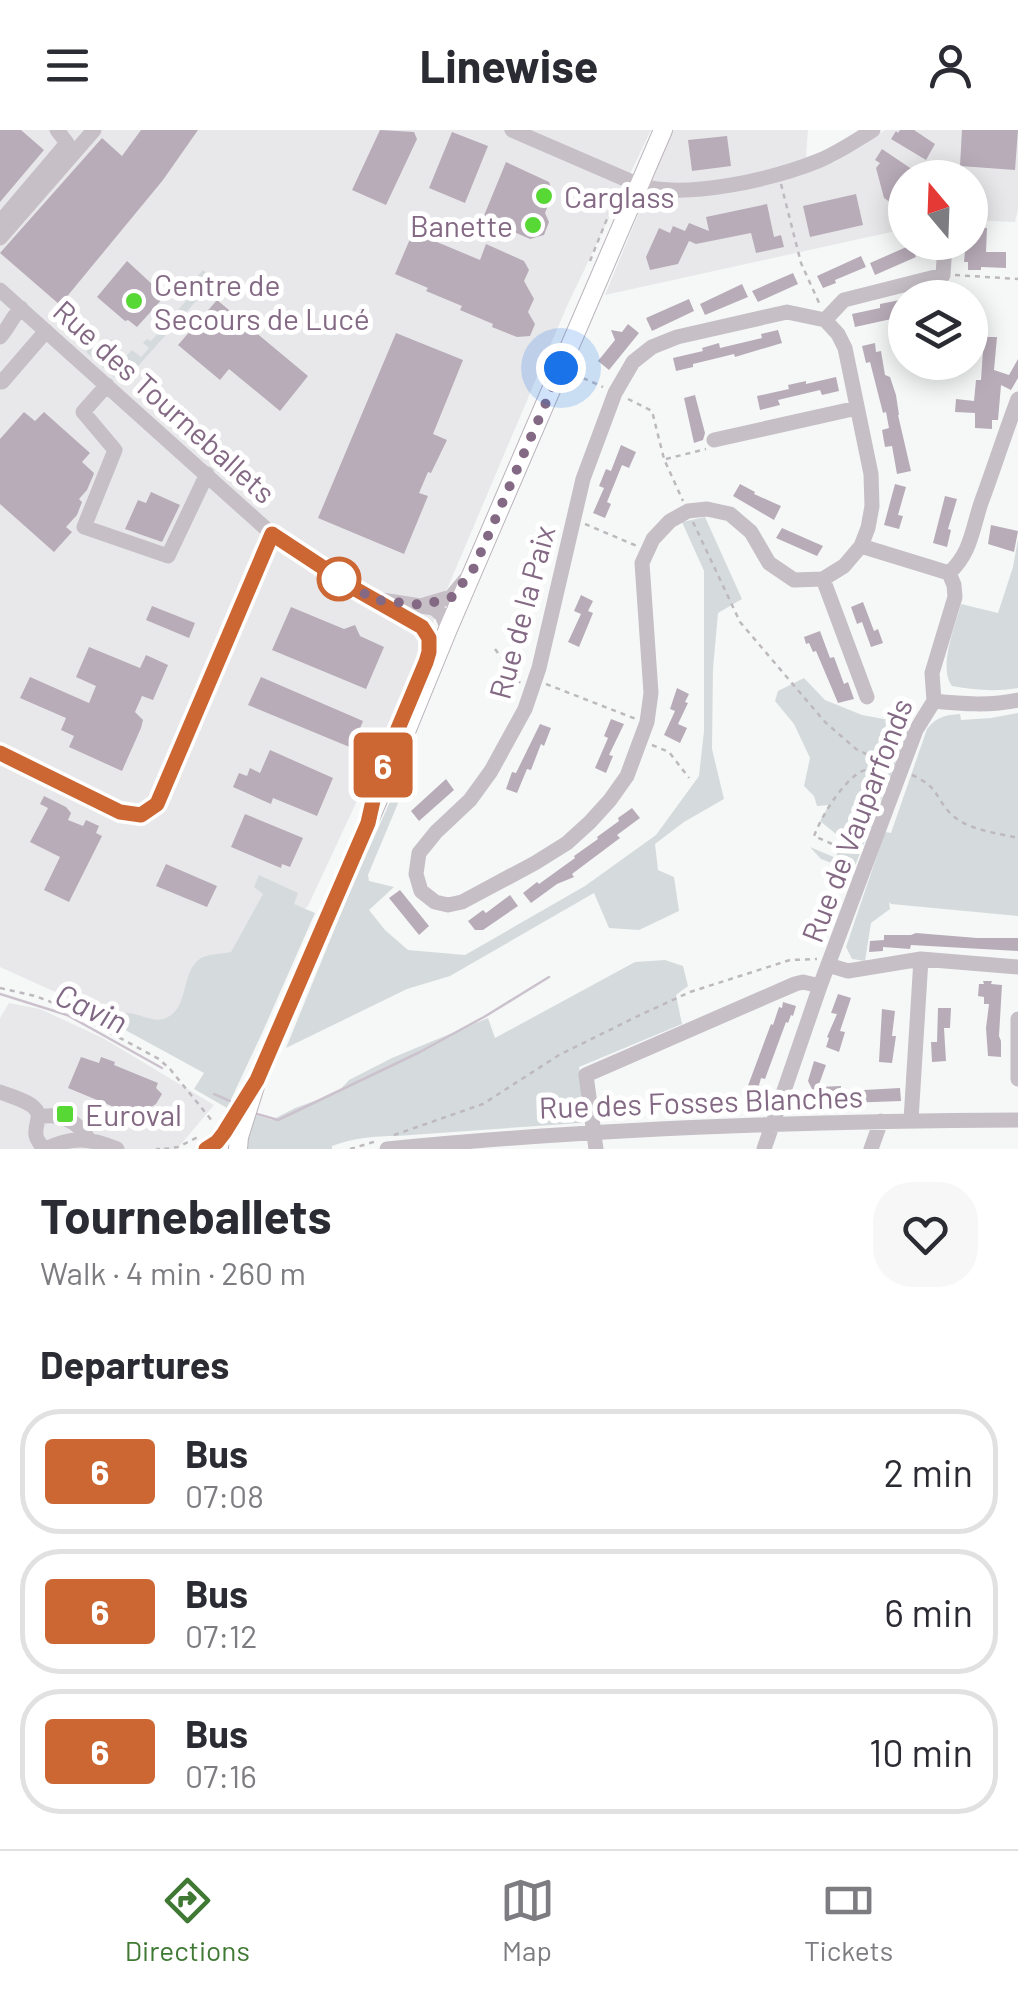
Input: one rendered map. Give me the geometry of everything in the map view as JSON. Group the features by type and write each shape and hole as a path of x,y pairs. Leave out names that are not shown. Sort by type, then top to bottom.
{"main road":[{"path":"238,1149 257,1080 561,368 631,182 663,130"},
{"path":"209,1145 224,1133 257,1080"}],"street":[{"path":"0,222 67,143 57,130"},
{"path":"0,238 94,130"},
{"path":"512,130 631,182 686,192 819,161 873,130"},
{"path":"648,551 653,538 670,521 688,511 707,509 730,514 751,532 769,563 794,580 823,579 844,566 868,528 871,474 845,348 825,320 844,300 944,275 945,260"},
{"name":"Rue des Tourneballets","path":"0,290 272,534 375,600 423,605"},
{"path":"0,336 20,308"},
{"name":"Rue de la Paix","path":"648,551 642,563 651,693 642,740 626,776 610,800 566,843 462,902 435,902 422,891 416,874 419,853 470,800 512,738 535,679 583,479 614,392 633,362 652,346 787,312 825,320"},
{"path":"0,380 46,331"},
{"path":"107,385 83,412 115,450 84,527 168,556 207,474"},
{"name":"Rue de Vauparfonds","path":"764,1149 820,986 824,962 916,730 934,701 932,673 955,597 949,573 970,544 979,510 1012,433 1018,399"},
{"path":"714,440 857,408"},
{"path":"0,753 120,812 141,815 157,804 272,534"},
{"path":"860,546 949,573"},
{"path":"423,605 452,597 474,568"},
{"path":"823,579 867,697"},
{"path":"368,823 379,774 429,652 429,638 422,627 375,600"},
{"path":"423,605 440,612 448,629"},
{"path":"934,701 960,704 1018,700"},
{"path":"824,962 848,971 921,960 1018,967"},
{"path":"911,1120 921,960"},
{"path":"596,1149 586,1075 795,984 820,986"},
{"path":"1018,1019 1018,1079"},
{"path":"0,1092 31,1105 38,1113 36,1139 45,1149 64,1141 88,1140 116,1149"},
{"path":"39,1118 55,1116 70,1120 82,1128 88,1140"},
{"name":"Rue des Fosses Blanches","path":"386,1141 772,1124 1018,1120"},
{"path":"871,1149 881,1121"}],"path":[{"path":"779,173 801,264 825,320"},
{"path":"588,267 631,182"},
{"path":"944,275 1018,279"},
{"path":"561,368 652,411 664,459 740,622 826,722 856,749 881,763 857,775 830,804 814,836 832,844"},
{"path":"664,459 714,447 714,440"},
{"path":"574,521 648,551"},
{"path":"494,649 530,696"},
{"path":"535,679 647,722"},
{"path":"642,740 669,752 689,778"},
{"path":"901,770 930,784 952,816 978,828 1018,838"},
{"path":"350,1149 386,1141 484,1104 559,1056 690,992 790,960 824,962"},
{"path":"0,988 60,1005 159,1059 185,1086 214,1128"},
{"path":"160,1149 209,1145"}],"shaded area":[{"path":"0,130 651,130 567,306 362,790 308,906 152,1036 0,967"},
{"path":"673,130 808,130 805,171 835,162 885,130 1018,130 1015,222 988,221 988,160 888,160 888,233 605,295"},
{"path":"203,270 215,280 122,384 86,352 95,342 117,339 121,343 116,349 125,357 132,350 141,357 149,348 143,343 151,341 198,287 192,282"},
{"path":"705,517 742,599 718,613 712,749 724,799 655,844 658,870 674,877 679,911 639,930 609,928 594,893 450,976 407,989 286,1048 409,760 414,765 368,875 369,881 394,887 369,910 408,950 465,955 585,886 656,835 699,776 704,731 704,571 682,522"},
{"path":"1018,539 1018,688 952,686 947,658 961,604 998,613"},
{"path":"804,678 825,700 862,715 911,724 853,871 821,859 810,847 836,858 841,838 820,821 829,805 817,806 804,786 810,758 794,724 775,701 778,691"},
{"path":"1018,713 1018,916 889,902 890,909 871,923 865,961 852,959 846,947 885,832 891,833 927,729 937,719 950,715 960,714 961,720"},
{"path":"259,875 298,893 294,904 315,913 227,1108 194,1089 204,1073 107,1020 131,1013 159,1020 174,1013 194,964 204,957 231,952 263,894 254,887"},
{"path":"665,960 683,966 688,986 676,995 682,1024 579,1067 589,1120 372,1137 340,1143 332,1149 245,1149 255,1115 272,1120 337,1093 349,1080 392,1058 488,1018 495,1038 635,962"},
{"name":"Euroval","path":"9,1003 40,1009 103,1038 214,1105 177,1149 0,1149 0,1018"}],"building":[{"path":"0,130 21,130 44,150 0,202"},
{"path":"141,130 198,130 163,180 60,305 0,253 102,138 122,156"},
{"path":"380,130 414,132 417,139 386,205 352,190"},
{"path":"914,130 935,144 926,160 891,139 898,133"},
{"path":"962,130 1018,130 1015,170 988,168 988,160 960,160"},
{"path":"452,132 488,146 465,203 429,188"},
{"path":"727,136 731,166 692,171 688,140"},
{"path":"882,149 898,160 888,160 888,201 876,168 880,163 875,160"},
{"path":"506,162 549,182 553,193 545,213 549,222 544,235 530,239 483,218"},
{"path":"856,194 863,225 810,237 803,206"},
{"path":"767,204 774,237 781,235 784,247 756,253 751,233 696,244 689,241 678,264 650,270 646,257 659,228 670,233 673,226 685,231 689,223 709,231 706,217"},
{"path":"413,232 480,260 486,244 524,261 529,270 524,281 534,299 528,312 535,324 530,336 517,337 492,327 493,324 460,310 462,306 395,274"},
{"path":"988,252 1006,252 1006,268 968,270 968,262 964,262 988,260"},
{"path":"888,255 888,260 909,260 875,275 870,263"},
{"path":"861,256 866,267 823,288 817,276"},
{"path":"127,261 165,296 137,327 97,297"},
{"path":"793,273 798,284 758,302 752,291"},
{"path":"742,284 748,297 705,315 700,304"},
{"path":"689,299 694,311 652,331 646,318"},
{"path":"217,300 308,376 280,411 229,369 220,380 178,345"},
{"path":"888,302 888,320 855,327 852,314 880,308 880,304"},
{"path":"628,324 639,333 609,370 598,361 615,340 611,330 622,332"},
{"path":"778,330 782,343 676,371 673,358 719,343 720,348 762,338 761,334"},
{"path":"396,333 463,360 433,434 447,440 419,493 428,496 404,554 318,518"},
{"path":"988,337 997,337 994,370 1009,375 1018,359 1018,378 1011,390 1001,385 998,420 992,420 992,429 975,428 975,413 955,412 956,399 974,401 976,380 988,380"},
{"path":"875,343 876,352 881,351 885,375 896,395 911,471 897,474 892,446 885,447 882,430 889,428 886,412 883,413 862,346"},
{"path":"836,377 839,391 822,395 820,390 778,400 780,405 760,410 757,396 789,389 788,385"},
{"path":"695,395 705,433 703,440 694,443 684,398"},
{"path":"24,412 35,421 44,412 90,453 82,462 93,476 79,499 82,502 77,515 66,527 72,532 54,552 0,504 0,439"},
{"path":"621,445 636,452 629,468 622,465 605,518 593,513 604,488 599,486 606,469 611,471"},
{"path":"740,484 781,506 774,520 733,496"},
{"path":"895,484 906,487 898,515 903,516 899,529 884,525"},
{"path":"151,492 180,505 162,542 125,529 138,500 146,503"},
{"path":"945,496 957,499 947,547 933,543"},
{"path":"991,525 1018,531 1014,552 988,544"},
{"path":"782,528 823,546 817,556 776,538"},
{"path":"581,595 593,601 588,611 593,613 579,647 568,642 581,614 574,611"},
{"path":"863,602 883,643 871,647 862,622 857,624 851,607"},
{"path":"152,606 195,623 189,638 146,620"},
{"path":"291,607 344,629 355,625 360,636 384,647 366,689 272,650"},
{"path":"820,631 830,658 834,657 854,699 838,703 816,651 806,644 804,637"},
{"path":"89,647 140,668 146,655 168,665 153,700 142,696 135,712 143,720 122,771 69,747 74,736 61,730 66,718 20,698 30,677 89,703 96,686 76,677"},
{"path":"261,677 363,721 352,748 248,705"},
{"path":"677,688 689,694 678,724 687,728 680,743 664,735 675,711 670,709"},
{"path":"611,719 624,724 609,755 613,756 606,773 595,768 608,738 604,736"},
{"path":"540,724 551,728 544,746 541,744 517,793 506,789 512,772 516,773"},
{"path":"270,750 333,778 317,816 273,798 271,804 233,787 239,773 247,776 250,768 260,773"},
{"path":"446,779 454,790 419,821 411,811"},
{"path":"44,796 66,807 71,813 68,820 83,826 86,820 99,826 96,833 102,836 69,902 44,890 60,857 30,842 48,808 40,804"},
{"path":"632,808 640,818 617,835 620,838 572,874 574,877 531,903 523,893 575,858"},
{"path":"245,814 303,838 290,867 282,864 281,868 231,847"},
{"path":"166,864 217,886 207,907 156,886"},
{"path":"400,890 429,926 419,935 389,898"},
{"path":"510,895 518,906 483,930 475,930 468,921"},
{"path":"884,935 1018,938 1018,951 911,945 910,949 883,947 883,951 869,952 870,941 884,940"},
{"path":"983,981 1002,985 1001,1057 988,1056 989,1004 978,996"},
{"path":"838,994 851,998 840,1031 845,1032 839,1052 826,1047 837,1014 831,1013"},
{"path":"783,1002 796,1006 765,1079 761,1078 754,1103 743,1099"},
{"path":"938,1008 951,1008 950,1028 944,1028 946,1061 932,1062 931,1042 937,1042"},
{"path":"882,1009 895,1011 892,1063 879,1062"},
{"path":"81,1057 99,1063 101,1057 115,1062 114,1065 158,1083 156,1088 162,1094 156,1104 136,1116 111,1114 114,1107 68,1088"},
{"path":"814,1061 826,1065 818,1087 841,1086 841,1095 828,1096 829,1107 808,1105 808,1093 814,1093 808,1081"},
{"path":"900,1088 901,1101 847,1103 846,1091"}],"waterway":[{"path":"257,1114 278,1120 418,1053 549,977"},
{"name":"Cavin","path":"0,994 67,1015 162,1068"},
{"name":"Cavin","path":"214,1094 230,1101"}],"bus line":[{"name":"6","path":"0,753 120,812 141,815 157,804 272,534 422,627 429,638 426,662 379,774 368,823 257,1080 224,1133 206,1149"}],"place":[{"name":"Carglass","path":"544,196"},
{"name":"Banette","path":"533,225"},
{"name":"Centre de Secours de Lucé","path":"134,301"},
{"name":"Euroval","path":"65,1114"}],"route":[{"path":"339,579 329,572 375,600 423,605 452,597 474,568 561,368"}]}
